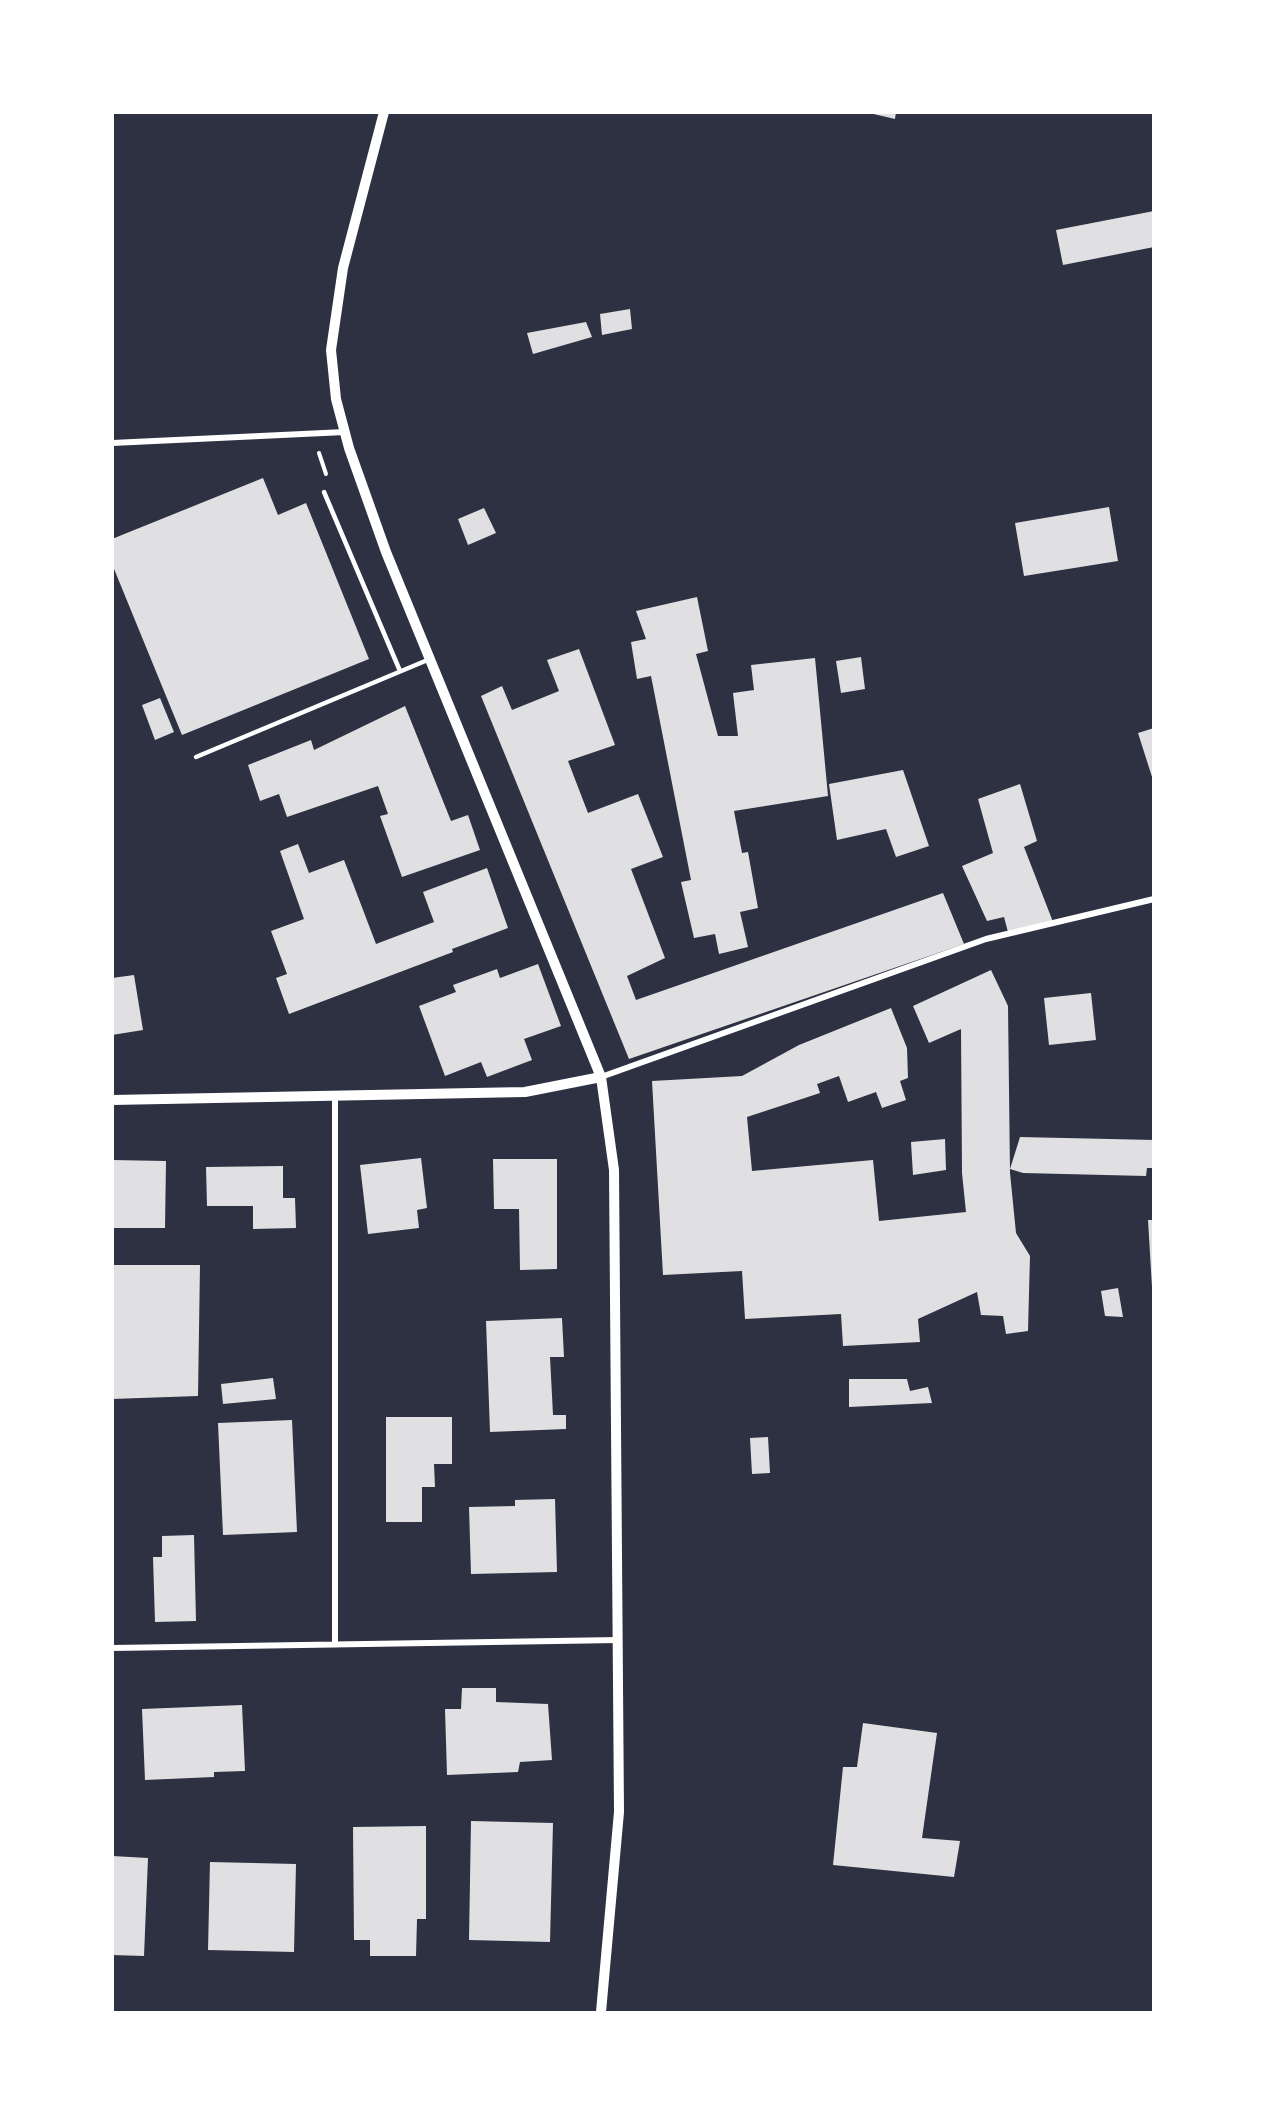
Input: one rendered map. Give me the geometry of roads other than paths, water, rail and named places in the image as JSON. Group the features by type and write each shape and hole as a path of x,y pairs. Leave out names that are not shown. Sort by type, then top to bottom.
{"street":[{"path":"384,112 343,268 332,350 336,399 386,552 601,1077 614,1170 619,1812 601,2013"},
{"path":"112,443 345,432"},
{"path":"112,1100 525,1092 601,1077 986,939 1154,899"},
{"path":"335,1096 335,1644"},
{"path":"112,1648 618,1640"}],"lane":[{"path":"324,492 400,671"},
{"path":"196,758 430,659"}]}
